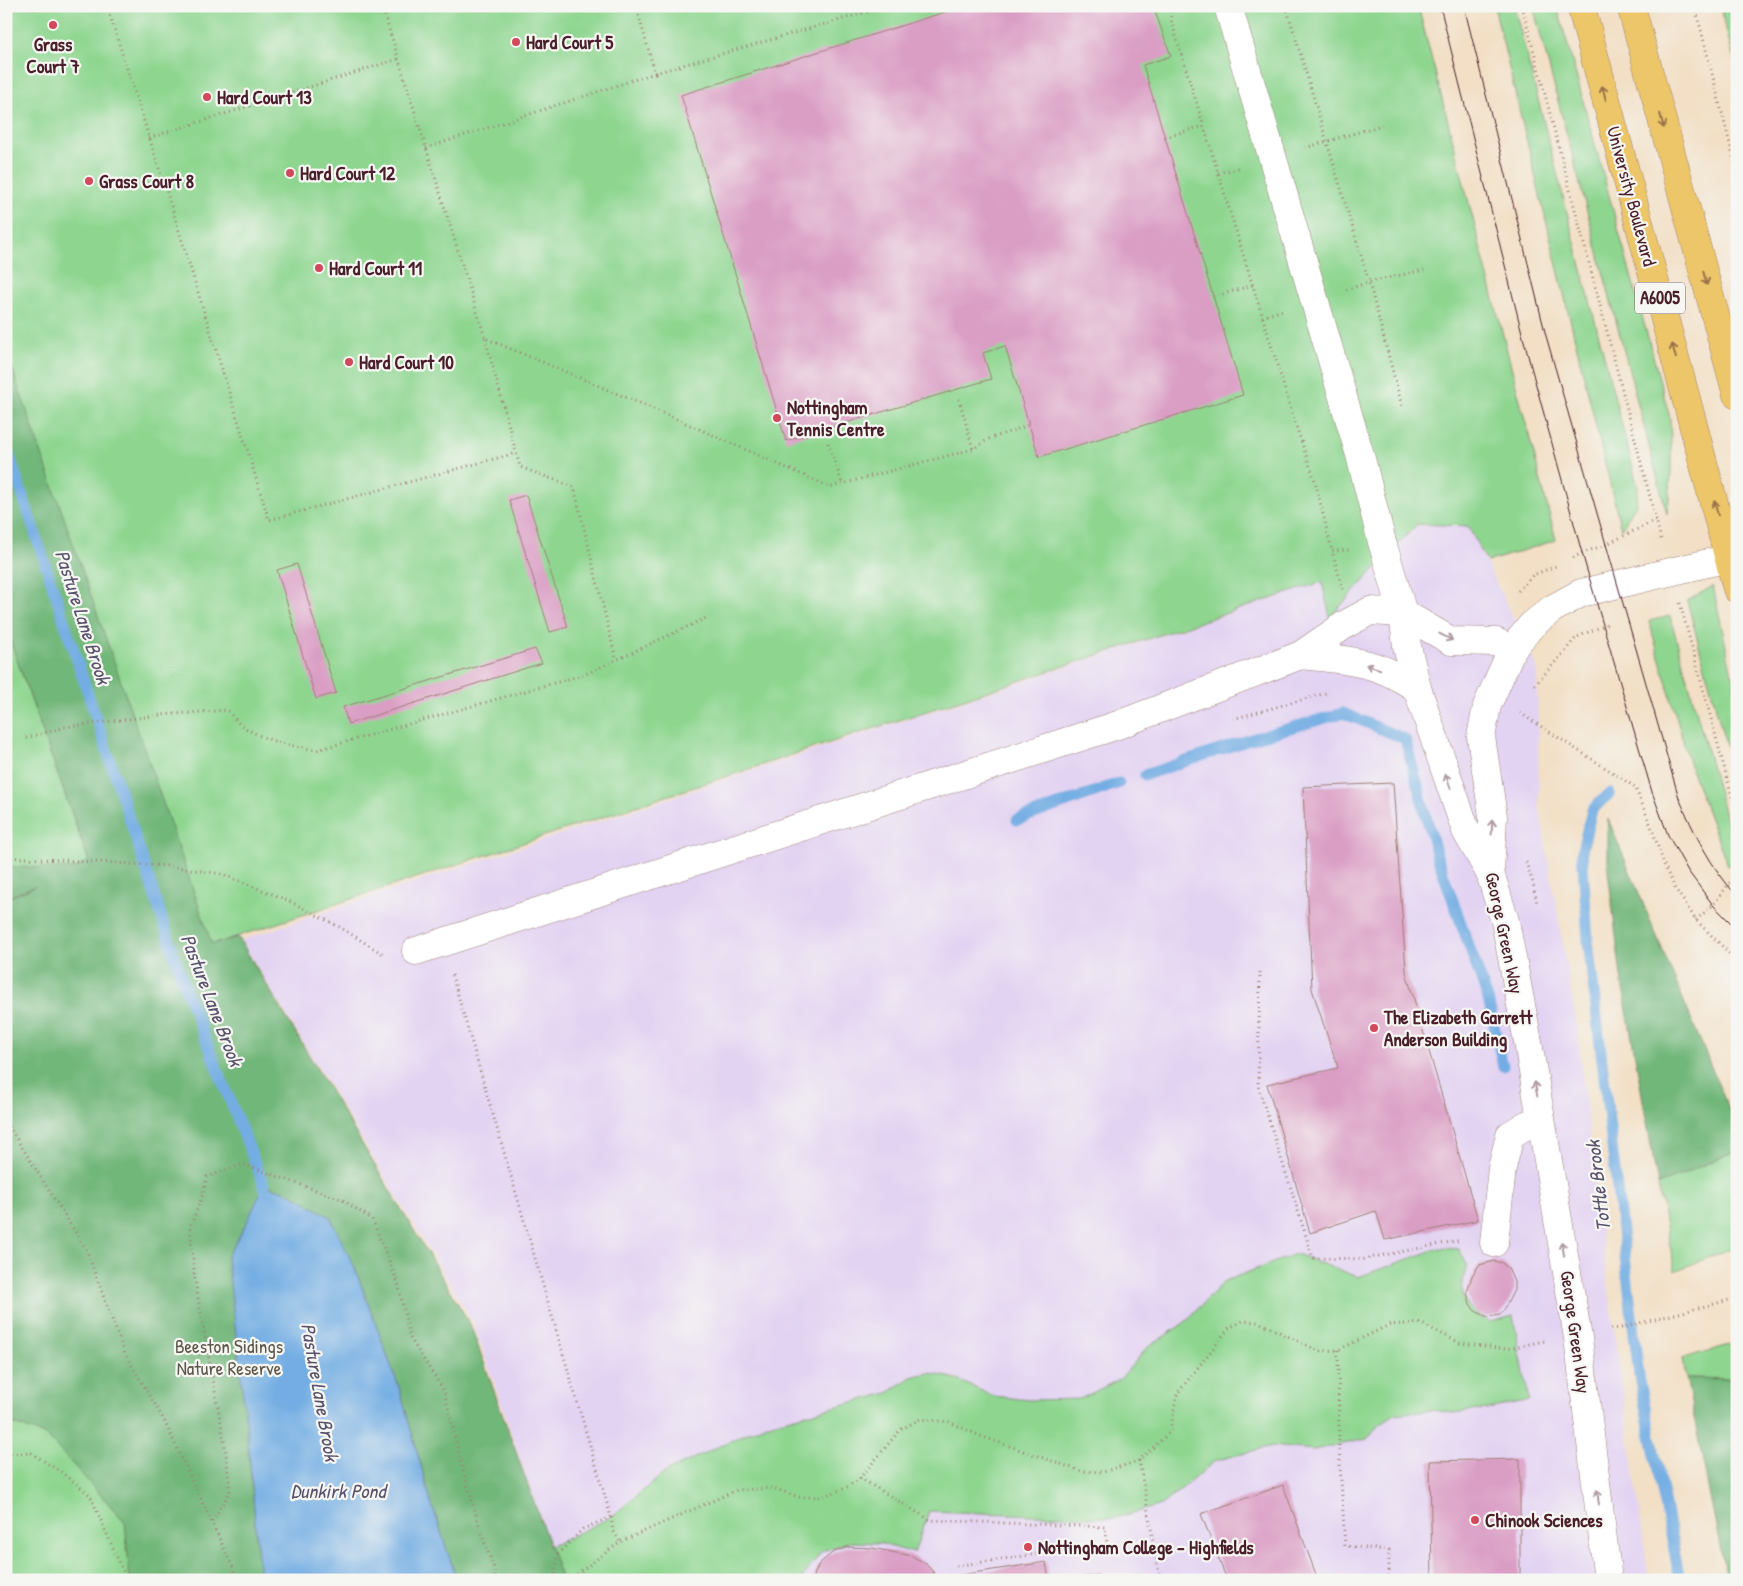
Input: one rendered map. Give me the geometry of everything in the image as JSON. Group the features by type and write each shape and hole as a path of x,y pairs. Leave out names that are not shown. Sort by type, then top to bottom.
{"main road":[{"name":"University Boulevard","path":"1581,6 1733,557 1737,589"},
{"name":"A6005","path":"1631,6 1737,395"}],"street":[{"path":"1228,6 1360,455 1382,542 1404,613 1406,646 1417,688 1466,831 1490,873"},
{"name":"George Green Way","path":"1608,1580 1578,1338 1505,921 1490,873 1493,816 1481,737 1487,706 1512,649 1532,625 1552,609 1581,593 1733,557"},
{"path":"416,951 1115,726 1301,655 1346,624 1370,611 1404,613 1452,641 1496,642 1512,649"},
{"path":"1301,655 1333,658 1374,666 1393,674 1417,688"},
{"path":"1494,1243 1502,1168 1510,1135 1528,1124 1541,1122"}],"path":[{"path":"107,6 269,520 516,453"},
{"path":"382,6 485,338 520,467 574,487 616,660"},
{"path":"384,12 404,6"},
{"path":"636,6 655,74"},
{"path":"867,6 868,13"},
{"path":"426,148 655,74 888,6"},
{"path":"1167,6 1171,13"},
{"path":"1171,6 1171,20 1297,429 1307,456 1332,551"},
{"path":"1286,6 1369,282 1402,406"},
{"path":"1522,6 1670,571 1737,815"},
{"path":"1695,6 1737,172"},
{"path":"149,138 398,59"},
{"path":"1165,136 1203,126"},
{"path":"1213,297 1253,285"},
{"path":"485,338 656,410 830,487 973,449 989,439 1030,425"},
{"path":"959,399 973,449"},
{"path":"828,443 842,483"},
{"path":"1671,606 1680,604"},
{"path":"26,738 65,727 162,715 227,710 240,725 263,736 286,745 317,750 586,674 706,618"},
{"path":"1531,689 1577,637 1611,623"},
{"path":"1515,710 1635,787 1665,867 1675,888 1696,920 1737,961"},
{"path":"6,857 169,866 222,874 287,900 338,926 388,956"},
{"path":"1696,920 1713,904 1737,874"},
{"path":"1260,972 1258,1086 1313,1258 1364,1259 1462,1240"},
{"path":"452,973 611,1517 613,1530 620,1542"},
{"path":"6,1122 86,1249 125,1354 164,1420 234,1570 234,1580"},
{"path":"212,1522 230,1492 226,1452 195,1281 190,1227 202,1197 207,1177 242,1164 341,1199 372,1220 398,1283 410,1338 444,1391 463,1470 494,1568 495,1580"},
{"path":"1621,1328 1737,1298"},
{"path":"569,1580 620,1542 736,1490 773,1488 799,1497 821,1497 846,1488 860,1478 900,1430 920,1419 949,1422 983,1437 1081,1471 1104,1472 1138,1460 1170,1432 1177,1394 1229,1328 1243,1321 1258,1322 1319,1351 1338,1350 1389,1325 1420,1323 1460,1343 1506,1349 1550,1340 1578,1338"},
{"path":"1338,1350 1339,1437 1344,1546 1389,1550 1390,1580"},
{"path":"6,1454 30,1453 61,1472 90,1495 122,1569 129,1580"},
{"path":"1138,1460 1160,1580"},
{"path":"860,1478 930,1520 1105,1527 1107,1544 956,1566"},
{"path":"557,1580 555,1575 558,1554 583,1528 611,1517"}],"shaded area":[{"path":"1417,524 1468,526 1537,666 1539,805 1577,1029 1603,1248 1649,1580 562,1580 473,1322 241,940 1323,582 1330,616"}],"green space":[{"name":"Nottingham Tennis Centre","path":"6,6 1418,6 1556,540 1487,562 1468,526 1417,524 1330,617 1322,582 226,940 238,937 470,1324 549,1547 611,1517 667,1471 764,1425 888,1393 911,1377 929,1373 953,1378 993,1396 1029,1400 1080,1399 1120,1379 1147,1348 1184,1323 1225,1281 1296,1254 1358,1277 1439,1248 1459,1249 1467,1265 1463,1293 1468,1305 1490,1322 1513,1316 1529,1400 1488,1409 1453,1413 1431,1410 1395,1414 1378,1425 1367,1439 1314,1450 1271,1446 1215,1461 1162,1505 1115,1518 929,1511 914,1553 878,1543 850,1542 822,1551 801,1580 6,1580 6,899 92,864 6,623"},
{"path":"1494,6 1514,6 1638,488 1636,504 1621,529"},
{"path":"1533,6 1557,6 1670,418 1671,466 1667,514"},
{"path":"1720,6 1737,6 1737,71"},
{"name":"Beeston Sidings Nature Reserve","path":"6,351 212,944 238,937 470,1324 562,1580 457,1580 431,1502 400,1390 354,1266 290,1193 265,1185 246,1224 248,1439 260,1580 130,1580 125,1522 47,1436 6,1421 6,899 35,886 6,898 6,866 74,869 89,861 6,629"},
{"path":"1713,586 1737,698 1737,786 1687,601"},
{"path":"1670,616 1736,861 1728,866 1691,769 1649,621"},
{"path":"6,629 89,862 6,898"},
{"path":"1608,819 1737,1129 1737,1150 1658,1185 1621,977 1608,871"},
{"path":"1737,1150 1737,1246 1675,1271 1658,1185"},
{"path":"1737,1343 1737,1379 1686,1378 1683,1358"},
{"path":"1686,1378 1737,1379 1737,1580 1727,1580"}],"water":[{"name":"Dunkirk Pond","path":"264,1185 290,1193 330,1217 354,1266 400,1390 431,1502 457,1580 260,1580 248,1439 227,1257 246,1224"}],"building":[{"name":"Nottingham Tennis Centre","path":"964,6 1153,6 1171,56 1143,65 1243,395 1039,457 1005,346 983,353 991,379 786,441 681,95"},
{"path":"526,495 568,627 550,632 509,500"},
{"path":"297,564 336,693 316,699 277,570"},
{"path":"535,649 542,663 348,724 343,707"},
{"name":"The Elizabeth Garrett Anderson Building","path":"1393,783 1406,972 1478,1220 1385,1240 1376,1211 1310,1233 1267,1084 1338,1068 1312,989 1303,787"},
{"path":"1494,1261 1502,1263 1508,1268 1514,1282 1514,1290 1500,1315 1488,1317 1475,1311 1470,1304 1467,1292 1472,1276 1479,1265"},
{"name":"Chinook Sciences","path":"1520,1459 1520,1580 1432,1580 1430,1461"},
{"path":"1283,1485 1318,1580 1227,1580 1201,1514"},
{"path":"847,1547 872,1548 912,1556 925,1563 938,1580 812,1580 819,1564 832,1553"},
{"path":"1046,1562 1049,1580 953,1580 953,1576"},
{"path":"1098,1575 1098,1580 1071,1580 1071,1579"}],"waterway":[{"name":"Pasture Lane Brook","path":"6,445 186,991 264,1185 267,1199"},
{"path":"1145,775 1255,738 1343,713 1405,739 1437,856 1488,999 1503,1066"},
{"path":"1017,820 1119,783"},
{"name":"Tottle Brook","path":"1610,793 1592,810 1582,850 1588,941 1639,1376 1680,1580"}],"tram line":[{"path":"1440,6 1524,341 1582,553 1652,792 1668,835 1688,871 1713,905 1737,929"},
{"path":"1464,6 1546,336 1679,798 1704,849 1727,885 1737,896"}],"place":[{"name":"Grass Court 7","path":"53,25"},
{"name":"Hard Court 5","path":"516,42"},
{"name":"Hard Court 13","path":"207,97"},
{"name":"Hard Court 12","path":"290,173"},
{"name":"Grass Court 8","path":"89,181"},
{"name":"Hard Court 11","path":"319,268"},
{"name":"Hard Court 10","path":"349,362"},
{"name":"Nottingham Tennis Centre","path":"777,418"},
{"name":"The Elizabeth Garrett Anderson Building","path":"1374,1028"},
{"name":"Chinook Sciences","path":"1475,1520"},
{"name":"Nottingham College - Highfields","path":"1028,1547"}]}
